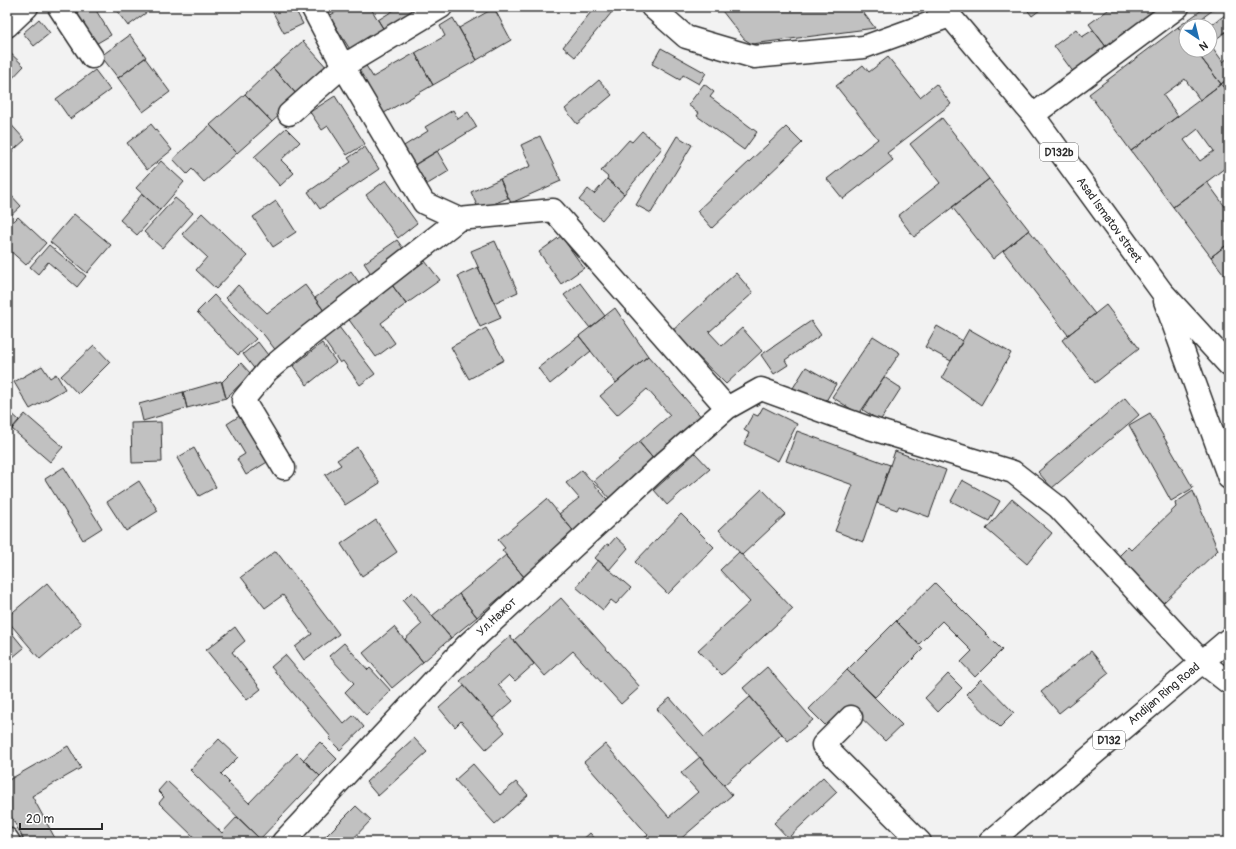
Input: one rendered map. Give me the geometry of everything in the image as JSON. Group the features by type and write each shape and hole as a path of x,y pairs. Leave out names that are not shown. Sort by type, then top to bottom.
{"main road":[{"path":"7,26 27,7"},
{"path":"59,7 92,57"},
{"path":"312,7 343,66 424,203 459,219 553,210 727,408"},
{"path":"289,114 343,66 441,7"},
{"path":"652,7 686,37 754,57 864,47 945,10"},
{"path":"1033,115 1178,7"},
{"name":"Asad Ismatov street","path":"945,10 1033,115 1162,292 1229,365"},
{"path":"284,468 243,400 267,371 315,331 459,219"},
{"name":"Asad Ismatov street","path":"1162,292 1229,478"},
{"name":"Ул.Нажот","path":"283,842 466,646 664,463 727,408 761,388 866,427 1013,472 1058,507 1202,662"},
{"name":"Andijan Ring Road","path":"990,842 1229,640"},
{"path":"1202,662 1229,683"},
{"path":"851,717 823,745 920,842"}],"building":[{"path":"70,7 94,7 111,35 94,45"},
{"path":"114,7 154,7 128,26"},
{"path":"270,7 294,7 303,24 284,33"},
{"path":"344,7 370,7 384,30 351,51 329,16"},
{"path":"399,7 427,7 386,33 378,20"},
{"path":"595,7 606,7 612,12 575,57 563,47"},
{"path":"719,7 859,7 875,28 752,44 744,39"},
{"path":"1025,7 1044,7 1032,16"},
{"path":"1112,7 1162,7 1107,48 1089,24"},
{"path":"1206,7 1217,7 1202,18 1191,18"},
{"path":"494,8 511,40 477,60 459,28"},
{"path":"1229,12 1229,29 1218,38 1218,20"},
{"path":"453,18 477,60 433,85 415,53 445,36 440,26"},
{"path":"39,19 50,33 34,46 23,33"},
{"path":"1178,27 1178,58 1201,58 1221,84 1200,100 1185,79 1163,95 1178,116 1131,151 1089,94"},
{"path":"1076,29 1082,37 1093,30 1107,48 1074,73 1054,46"},
{"path":"130,35 146,57 118,78 101,56"},
{"path":"303,41 329,70 299,97 273,68"},
{"path":"661,48 706,73 699,84 683,75 680,80 652,64"},
{"path":"7,50 24,66 7,84"},
{"path":"415,53 433,85 379,116 354,71 365,64 373,77"},
{"path":"1218,55 1223,62 1229,57 1229,78 1221,84 1201,58 1218,58"},
{"path":"888,57 920,97 936,84 951,104 887,153 893,160 843,199 827,179 878,139 836,86 863,65 869,72"},
{"path":"145,58 170,92 143,112 118,78"},
{"path":"273,68 299,97 272,122 245,94"},
{"path":"95,70 110,90 70,119 56,99"},
{"path":"1229,78 1229,95 1221,84"},
{"path":"599,80 612,95 577,124 565,109"},
{"path":"704,84 714,92 710,97 757,132 744,150 697,116 699,113 688,105"},
{"path":"1221,84 1229,95 1229,165 1173,207 1131,151","holes":["1198,129 1214,151 1200,161 1184,140"]},
{"path":"245,94 272,122 237,153 210,125"},
{"path":"335,96 365,144 347,155 328,126 322,130 310,112"},
{"path":"453,110 458,119 468,112 477,127 410,168 399,149 428,131 425,127"},
{"path":"942,118 989,179 914,237 898,216 940,183 910,144"},
{"path":"7,120 25,140 7,156"},
{"path":"151,124 172,150 147,170 127,143"},
{"path":"210,125 237,153 204,182 192,169 187,174 173,159"},
{"path":"786,127 802,143 712,228 697,211"},
{"path":"286,128 300,142 281,160 294,173 280,186 254,157"},
{"path":"642,131 662,148 624,194 607,179 608,177 601,171 629,140 632,142"},
{"path":"540,136 561,181 511,203 500,179 531,166 521,145"},
{"path":"677,136 692,145 651,213 636,205"},
{"path":"365,147 379,169 320,209 308,192 351,162 348,158"},
{"path":"437,151 449,171 426,185 414,165"},
{"path":"161,161 184,182 160,210 136,188"},
{"path":"500,179 508,198 479,210 471,192"},
{"path":"607,179 624,194 602,220 579,200 588,189 594,194"},
{"path":"989,179 1029,230 993,259 952,207"},
{"path":"386,180 417,223 398,238 366,195"},
{"path":"1207,182 1229,212 1229,243 1211,257 1173,207"},
{"path":"10,194 21,206 7,219 7,197"},
{"path":"142,194 160,210 137,235 120,220"},
{"path":"175,198 193,213 162,248 144,232"},
{"path":"276,201 296,232 273,247 253,217"},
{"path":"202,213 247,256 216,289 196,270 207,257 182,234"},
{"path":"74,214 111,245 87,273 50,242"},
{"path":"18,217 46,243 26,265 7,248 7,228"},
{"path":"1029,230 1095,314 1068,335 1003,251"},
{"path":"561,236 584,268 561,284 539,252"},
{"path":"397,240 407,254 374,278 364,263"},
{"path":"495,241 518,292 494,303 471,251"},
{"path":"1229,243 1229,281 1211,257"},
{"path":"49,245 86,276 77,287 48,262 38,274 30,267"},
{"path":"425,261 440,280 406,304 392,285"},
{"path":"478,267 501,318 480,327 458,276"},
{"path":"351,271 363,288 327,315 315,298"},
{"path":"736,273 753,293 709,332 722,346 742,328 762,351 726,384 672,331"},
{"path":"580,283 605,316 590,328 564,295"},
{"path":"238,285 267,313 305,285 327,315 277,352 264,335 226,298"},
{"path":"392,285 406,304 381,323 395,343 376,357 347,317"},
{"path":"214,295 256,339 238,355 197,312"},
{"path":"1106,305 1139,348 1095,383 1062,340"},
{"path":"615,308 648,356 616,383 579,336"},
{"path":"811,321 821,335 785,360 788,365 774,374 761,355"},
{"path":"937,326 963,341 951,361 925,347"},
{"path":"339,327 375,374 360,385 343,361 340,363 323,339"},
{"path":"486,328 504,360 469,379 451,347"},
{"path":"969,329 1011,353 981,405 942,377"},
{"path":"579,336 591,351 550,384 538,368"},
{"path":"873,336 900,353 859,414 832,397"},
{"path":"258,342 271,359 256,371 243,354"},
{"path":"322,343 336,362 307,385 293,366"},
{"path":"94,345 110,362 78,394 61,376"},
{"path":"648,356 704,420 656,462 639,442 670,415 647,389 617,415 600,396"},
{"path":"241,363 251,374 226,398 222,382"},
{"path":"42,366 50,378 56,374 65,389 30,409 14,382"},
{"path":"806,367 836,384 823,406 793,388"},
{"path":"884,377 901,388 880,421 863,410"},
{"path":"221,381 226,398 187,408 183,392"},
{"path":"183,392 187,408 143,421 139,404"},
{"path":"1125,398 1139,415 1052,488 1038,472"},
{"path":"763,407 797,424 778,461 744,444 749,433 744,430 753,414 758,416"},
{"path":"10,412 19,420 7,434 7,413"},
{"path":"1150,413 1193,488 1171,501 1129,425"},
{"path":"25,414 63,447 50,462 12,429"},
{"path":"241,415 269,461 246,475 237,459 245,454 227,424"},
{"path":"161,422 162,462 132,463 131,423"},
{"path":"797,431 890,465 863,542 835,531 853,485 786,461"},
{"path":"639,442 656,462 611,500 594,481"},
{"path":"357,447 380,483 345,505 325,475 341,465 337,460"},
{"path":"194,448 216,487 199,496 177,458"},
{"path":"895,451 946,470 929,517 899,506 897,510 877,503"},
{"path":"695,453 710,469 690,486 689,485 667,505 654,490"},
{"path":"64,467 102,528 83,540 45,479"},
{"path":"582,470 611,504 576,534 559,514 579,498 566,483"},
{"path":"962,480 1000,501 989,521 951,501"},
{"path":"139,481 158,511 126,531 107,502"},
{"path":"762,489 786,514 742,555 719,530"},
{"path":"1193,491 1218,550 1163,603 1116,559 1128,547 1131,550 1176,507 1175,503"},
{"path":"547,499 576,534 524,577 502,550 505,548 498,540"},
{"path":"1012,499 1052,533 1027,564 986,529"},
{"path":"681,514 714,547 668,594 635,562"},
{"path":"376,520 397,552 362,576 341,544"},
{"path":"616,537 628,548 609,570 595,558 607,544 609,545"},
{"path":"276,551 339,634 304,660 295,647 312,634 283,595 265,608 241,577"},
{"path":"739,552 793,609 722,675 698,650 750,602 720,570"},
{"path":"506,555 524,577 477,617 459,594"},
{"path":"598,560 631,588 616,604 611,600 603,610 576,587"},
{"path":"47,583 81,624 40,659 7,620 7,617"},
{"path":"935,583 1002,650 975,677 961,662 972,651 942,621 919,644 896,621"},
{"path":"412,592 451,638 423,662 405,639 422,624 403,601"},
{"path":"459,594 477,617 451,638 432,616"},
{"path":"561,598 640,687 621,704 573,651 545,676 514,640"},
{"path":"896,621 923,649 875,697 847,670"},
{"path":"235,627 245,641 232,652 261,689 247,700 206,650"},
{"path":"394,627 423,662 392,688 363,653"},
{"path":"11,632 24,648 7,662 7,635"},
{"path":"510,636 534,664 515,681 509,675 498,685 513,701 493,718 460,681"},
{"path":"344,643 368,670 370,668 391,691 366,715 345,692 354,683 329,656"},
{"path":"1091,651 1109,673 1059,713 1041,692"},
{"path":"285,655 344,724 354,715 364,727 340,750 329,739 331,737 271,667"},
{"path":"767,667 813,720 788,741 743,688"},
{"path":"847,670 902,725 885,741 849,706 827,727 809,709"},
{"path":"948,674 962,688 938,712 925,698"},
{"path":"981,679 1014,713 1000,727 966,694"},
{"path":"464,686 505,732 486,749 461,721 455,727 439,708"},
{"path":"750,697 782,734 724,785 657,709 670,698 704,737"},
{"path":"414,738 427,752 378,796 366,782"},
{"path":"219,739 238,757 221,774 229,782 228,783 249,803 297,753 320,776 260,839 190,770"},
{"path":"320,742 337,759 320,776 303,760"},
{"path":"605,744 669,817 698,792 681,773 700,757 732,795 677,842 639,842 648,835 584,762"},
{"path":"68,746 81,768 32,796 56,840 53,842 25,842 7,809 7,781"},
{"path":"473,764 500,795 516,782 528,795 495,824 455,780"},
{"path":"823,777 837,792 788,838 774,823"},
{"path":"167,781 222,833 237,817 260,839 257,842 199,842 159,803 164,797 158,791"},
{"path":"356,806 371,820 350,842 335,842 327,835"},
{"path":"590,833 598,842 580,842"},
{"path":"327,835 335,842 320,842"},
{"path":"626,836 631,842 619,842"}]}
